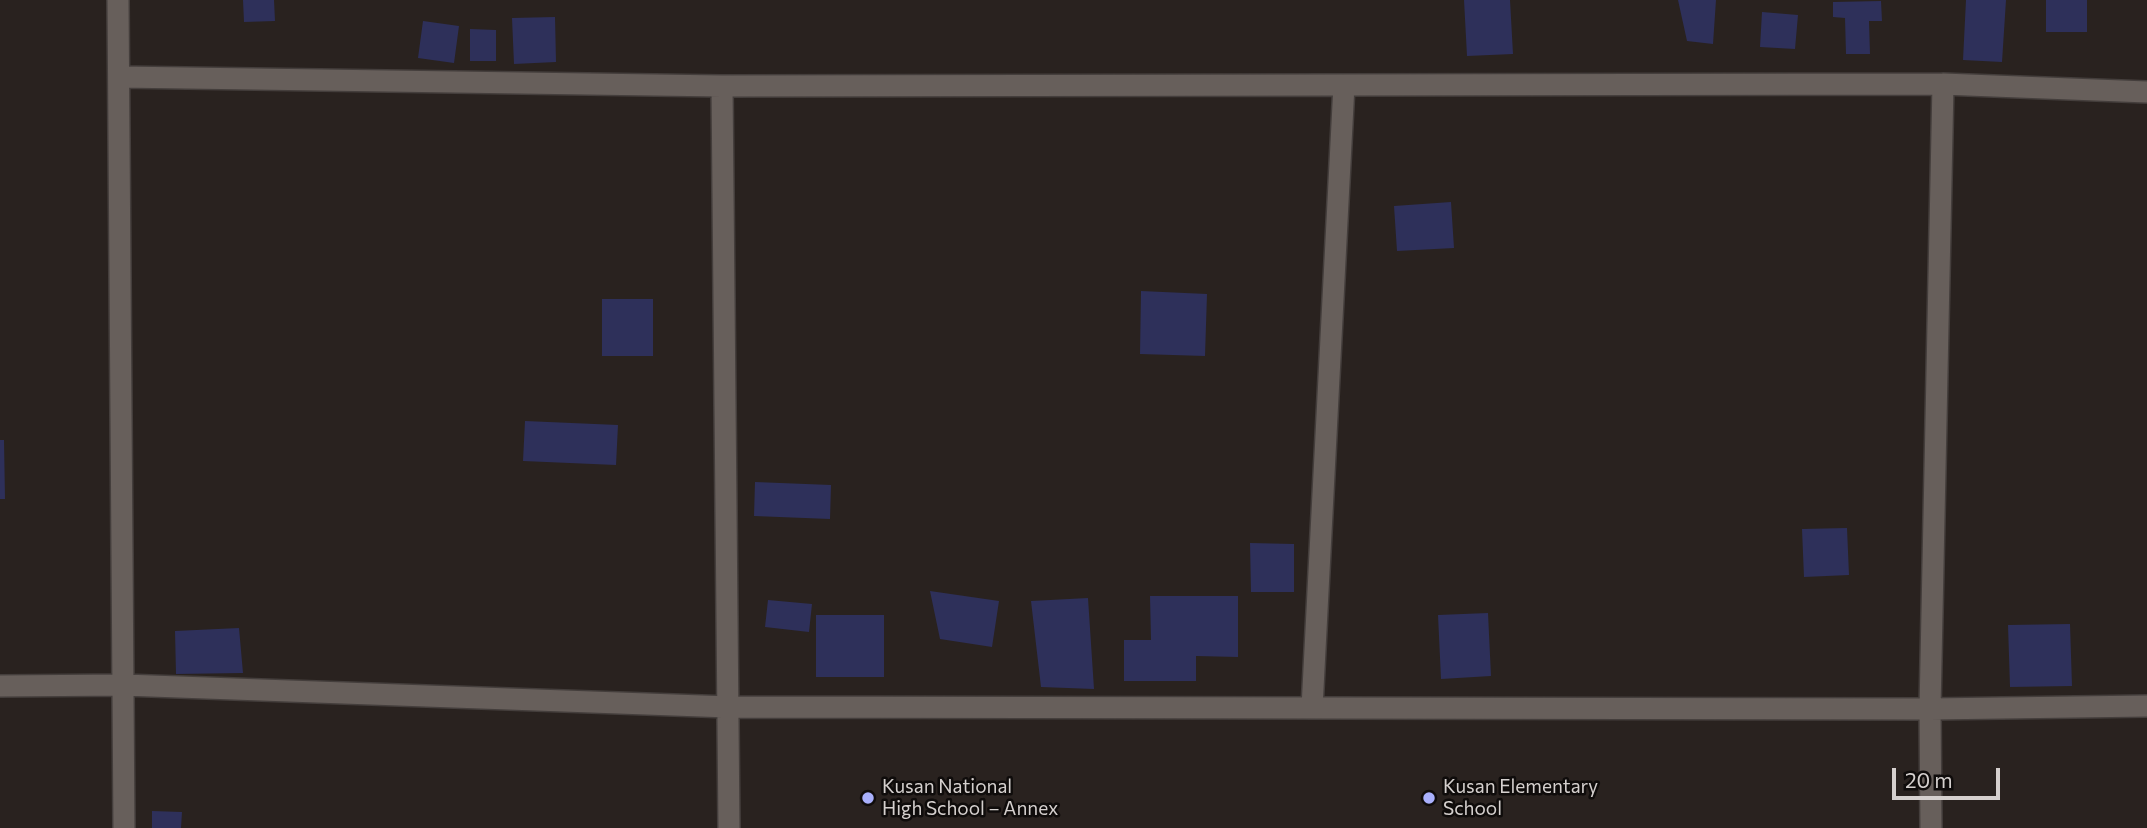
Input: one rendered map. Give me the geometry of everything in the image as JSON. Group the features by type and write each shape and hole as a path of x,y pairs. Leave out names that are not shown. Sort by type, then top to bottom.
{"street":[{"path":"118,0 124,828"},
{"path":"120,77 722,86 1943,83 2147,92"},
{"path":"1931,828 1930,709 1943,83"},
{"path":"1312,708 1344,85"},
{"path":"722,86 729,828"},
{"path":"0,686 124,685 729,707 1930,709 2147,706"}],"building":[{"path":"243,0 274,0 275,21 244,22"},
{"path":"1464,0 1510,0 1513,54 1467,56"},
{"path":"1678,0 1716,0 1713,44 1687,41"},
{"path":"1966,0 2006,0 2002,62 1963,60"},
{"path":"2046,0 2087,0 2087,32 2046,32"},
{"path":"1881,1 1882,21 1869,21 1870,54 1846,54 1845,18 1833,17 1833,2"},
{"path":"1762,12 1798,15 1795,49 1760,47"},
{"path":"555,17 556,62 514,64 512,18"},
{"path":"423,21 459,26 454,63 418,58"},
{"path":"470,29 496,30 496,61 470,61"},
{"path":"1451,202 1454,248 1397,251 1394,206"},
{"path":"1141,291 1207,294 1205,356 1140,354"},
{"path":"602,299 653,299 653,356 602,356"},
{"path":"525,421 618,425 616,465 523,461"},
{"path":"0,440 4,440 5,499 0,499"},
{"path":"755,482 831,485 830,519 754,516"},
{"path":"1847,528 1849,575 1804,577 1802,529"},
{"path":"1250,543 1294,544 1294,592 1251,592"},
{"path":"930,591 999,601 992,647 940,639"},
{"path":"1150,596 1238,596 1238,657 1196,656 1196,681 1124,681 1124,640 1151,640"},
{"path":"1088,598 1094,689 1041,687 1031,601"},
{"path":"768,600 812,604 809,632 765,627"},
{"path":"1488,613 1491,676 1441,679 1438,615"},
{"path":"816,615 884,615 884,677 816,677"},
{"path":"2070,624 2072,686 2010,687 2008,625"},
{"path":"239,628 243,673 176,674 175,631"},
{"path":"152,811 182,812 181,828 152,828"}],"place":[{"name":"Kusan National High School – Annex","path":"868,798"},
{"name":"Kusan Elementary School","path":"1429,798"}]}
